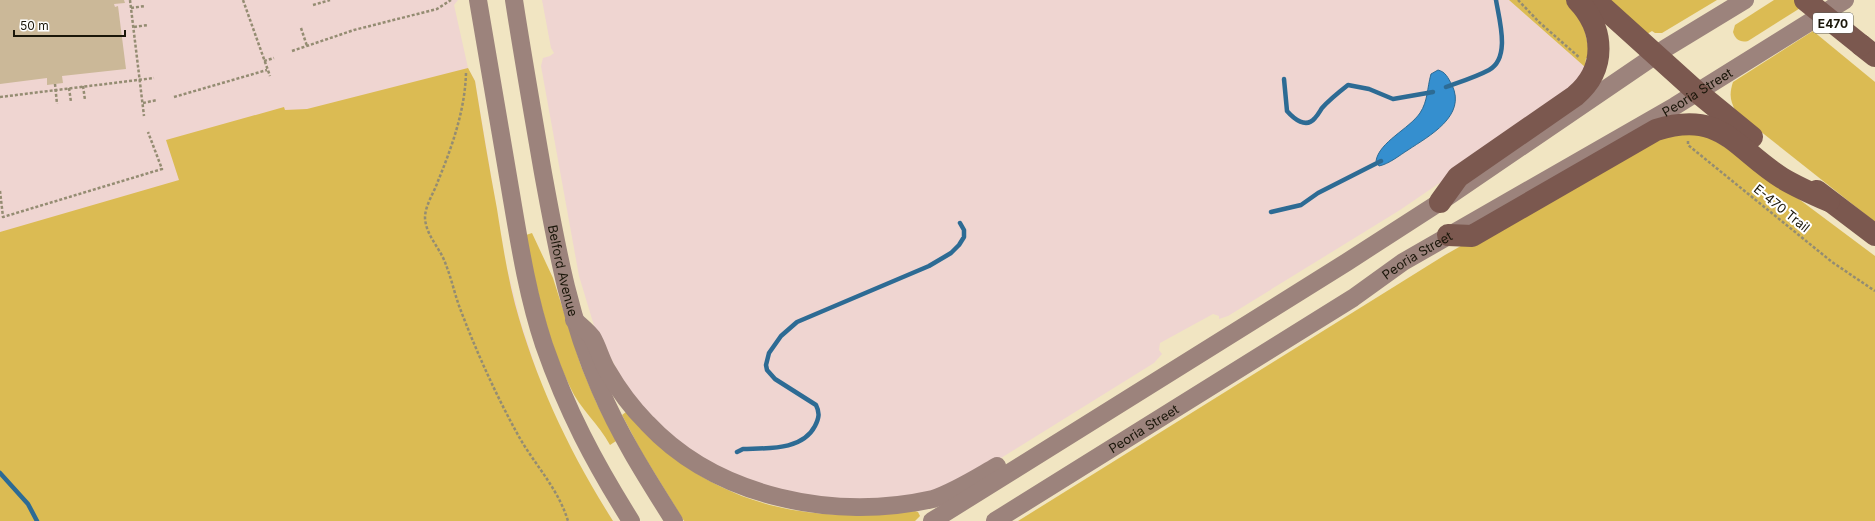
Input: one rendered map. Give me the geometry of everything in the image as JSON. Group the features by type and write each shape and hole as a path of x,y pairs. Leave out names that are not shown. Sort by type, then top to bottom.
{"highway":[{"path":"1440,202 1458,177 1575,96 1589,82 1599,58 1599,39 1593,22 1577,0"},
{"path":"1594,0 1697,92 1829,201 1875,235"},
{"name":"E470","path":"1804,0 1868,50"},
{"path":"1448,235 1472,236 1656,130 1681,124 1702,125 1721,132 1782,178 1829,201"}],"main road":[{"path":"478,0 520,248 537,321 557,380 581,436 597,466 631,521"},
{"name":"Belford Avenue","path":"514,0 558,260 574,320 595,376 614,419 674,521"},
{"path":"932,521 1440,202 1656,55 1745,0"},
{"name":"Peoria Street","path":"995,521 1353,298 1403,262 1697,92 1845,0"},
{"path":"574,320 591,337 606,369 629,404 664,440 694,463 722,479 767,498 797,506 837,511 869,510 924,502 969,483 1053,432 1080,428"}],"path":[{"path":"130,0 144,116"},
{"path":"243,0 270,76"},
{"path":"314,5 330,0"},
{"path":"292,51 354,30 433,11 451,0"},
{"path":"1518,0 1557,38 1585,62"},
{"path":"131,8 145,6"},
{"path":"134,27 148,25"},
{"path":"301,28 307,46"},
{"path":"264,61 274,58"},
{"path":"174,97 267,70"},
{"path":"466,73 465,94 459,120 427,210 426,224 429,234 446,265 461,311 493,384 524,444 554,489 568,521"},
{"path":"0,97 154,78"},
{"path":"55,84 57,104"},
{"path":"83,86 85,100"},
{"path":"69,88 71,102"},
{"path":"143,103 158,100"},
{"path":"0,191 3,217 162,169 148,132"},
{"name":"E-470 Trail","path":"1688,139 1688,145 1832,262 1875,291"}],"shaded area":[{"path":"0,0 458,0 454,5 468,68 475,81 506,264 520,320 541,384 561,430 581,470 613,521 0,521"},
{"path":"542,0 1509,0 1585,67 1567,96 1400,210 1228,316 1219,319 1219,316 1213,314 1160,343 1159,350 1162,354 1154,363 988,466 933,491 879,503 763,490 688,451 631,395 595,329 579,276 541,66 543,58 554,53 551,48"},
{"path":"1509,0 1570,0 1580,10 1591,59 1586,58 1585,67"},
{"path":"1609,0 1717,0 1662,33 1655,33 1652,31 1647,34"},
{"path":"1774,0 1813,0 1748,41 1740,41 1735,37 1733,32 1735,25"},
{"path":"1813,31 1875,82 1875,222 1736,112 1732,104 1731,90 1733,82"},
{"path":"468,68 475,81 507,269 523,333 556,416 582,469 613,521 0,521 0,232 179,180 166,140 284,107 285,110 307,109"},
{"path":"1701,132 1756,167 1875,256 1875,521 1018,521 1445,255 1647,140"},
{"path":"532,233 553,278 581,366 597,404 616,441 610,445 601,430 574,395 555,351 538,293 526,235"},
{"path":"626,412 657,443 677,460 705,478 733,492 761,503 790,510 820,513 851,515 915,511 918,512 920,516 915,521 684,521 641,451 622,415"}],"water":[{"path":"1438,70 1443,72 1448,78 1455,96 1454,106 1450,115 1444,124 1426,138 1390,161 1379,166 1376,161 1378,154 1388,142 1409,125 1420,113 1426,99 1431,74"}],"building":[{"path":"0,0 124,0 125,3 114,4 115,7 118,6 126,69 62,76 63,83 47,85 47,78 0,84"}],"waterway":[{"path":"1446,87 1484,73 1496,64 1500,57 1502,48 1501,27 1496,0"},
{"path":"1284,79 1287,111 1297,120 1304,123 1312,121 1322,108 1348,85 1369,89 1393,99 1433,92"},
{"path":"1271,212 1301,205 1318,193 1381,161"},
{"path":"737,452 743,449 773,448 793,444 802,440 815,426 818,416 816,405 775,379 767,370 766,365 769,353 781,336 797,322 929,266 951,253 964,237 964,230 960,223"},
{"path":"0,473 28,504 37,521"}]}
